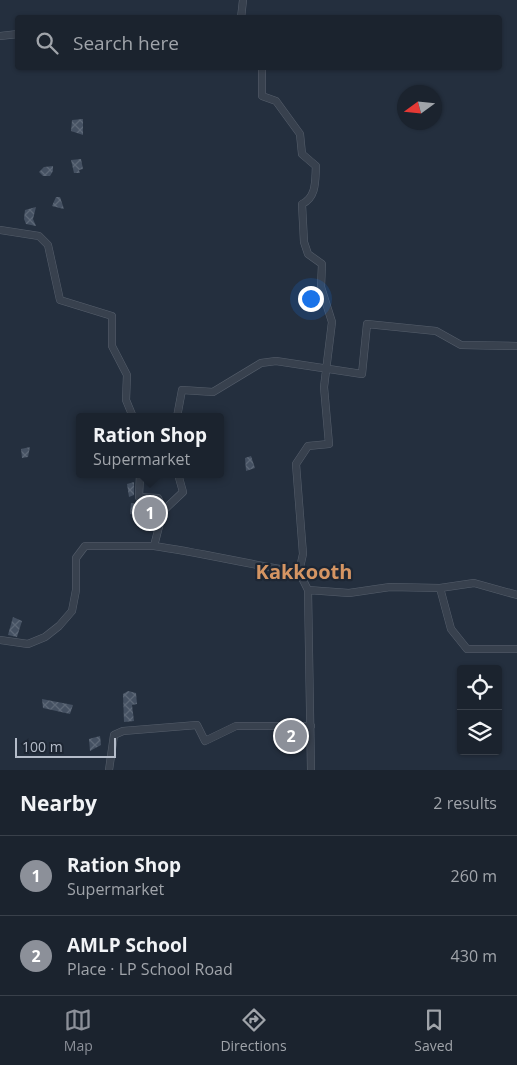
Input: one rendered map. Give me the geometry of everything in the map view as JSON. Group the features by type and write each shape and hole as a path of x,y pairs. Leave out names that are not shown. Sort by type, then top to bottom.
{"street":[{"path":"241,15 243,0"},
{"path":"0,36 15,34"},
{"path":"262,70 262,96 276,101 300,134 302,154 316,166 314,191 309,201 302,204 303,220 308,254 322,264 321,287 332,322 324,387 329,444 308,446 296,464 303,554 299,572 308,590 311,770"},
{"path":"0,230 39,236 48,245 60,300 112,316 112,346 127,375 126,400 131,413"},
{"path":"178,413 182,390 213,392 261,363 276,361 362,374 367,324 436,331 461,345 517,346"},
{"path":"140,478 139,497 158,498 163,511"},
{"path":"154,546 163,511 183,492 179,478"},
{"path":"0,640 28,644 45,637 59,626 72,611 76,590 76,558 85,546 154,546 192,551 240,563 299,572"},
{"path":"308,590 349,593 390,587 440,588 474,583 517,595"},
{"path":"440,588 451,629 467,649 517,649"},
{"path":"109,770 114,736 123,730 197,725 205,741 236,726 311,726"}],"building":[{"path":"83,119 83,135 71,131 72,120"},
{"path":"81,159 83,169 79,170 80,173 74,173 71,160"},
{"path":"53,166 50,176 43,176 39,172 44,167"},
{"path":"56,197 60,197 64,209 52,206"},
{"path":"36,207 33,219 36,226 26,224 24,219 25,210"},
{"path":"30,447 28,457 22,458 21,449"},
{"path":"251,456 255,468 246,471 245,458"},
{"path":"134,482 134,495 129,497 127,484"},
{"path":"131,503 154,507 155,520 130,514"},
{"path":"13,617 22,621 17,637 8,635"},
{"path":"128,691 136,693 137,704 132,705 134,721 124,722 123,694"},
{"path":"42,699 73,705 70,714 43,708"},
{"path":"287,731 294,731 294,741 287,741"},
{"path":"100,736 101,745 90,751 89,739"}],"place":[{"name":"Ration Shop","path":"150,513"},
{"name":"AMLP School","path":"291,736"}],"district":[{"name":"Kakkooth","path":"304,571"}]}
